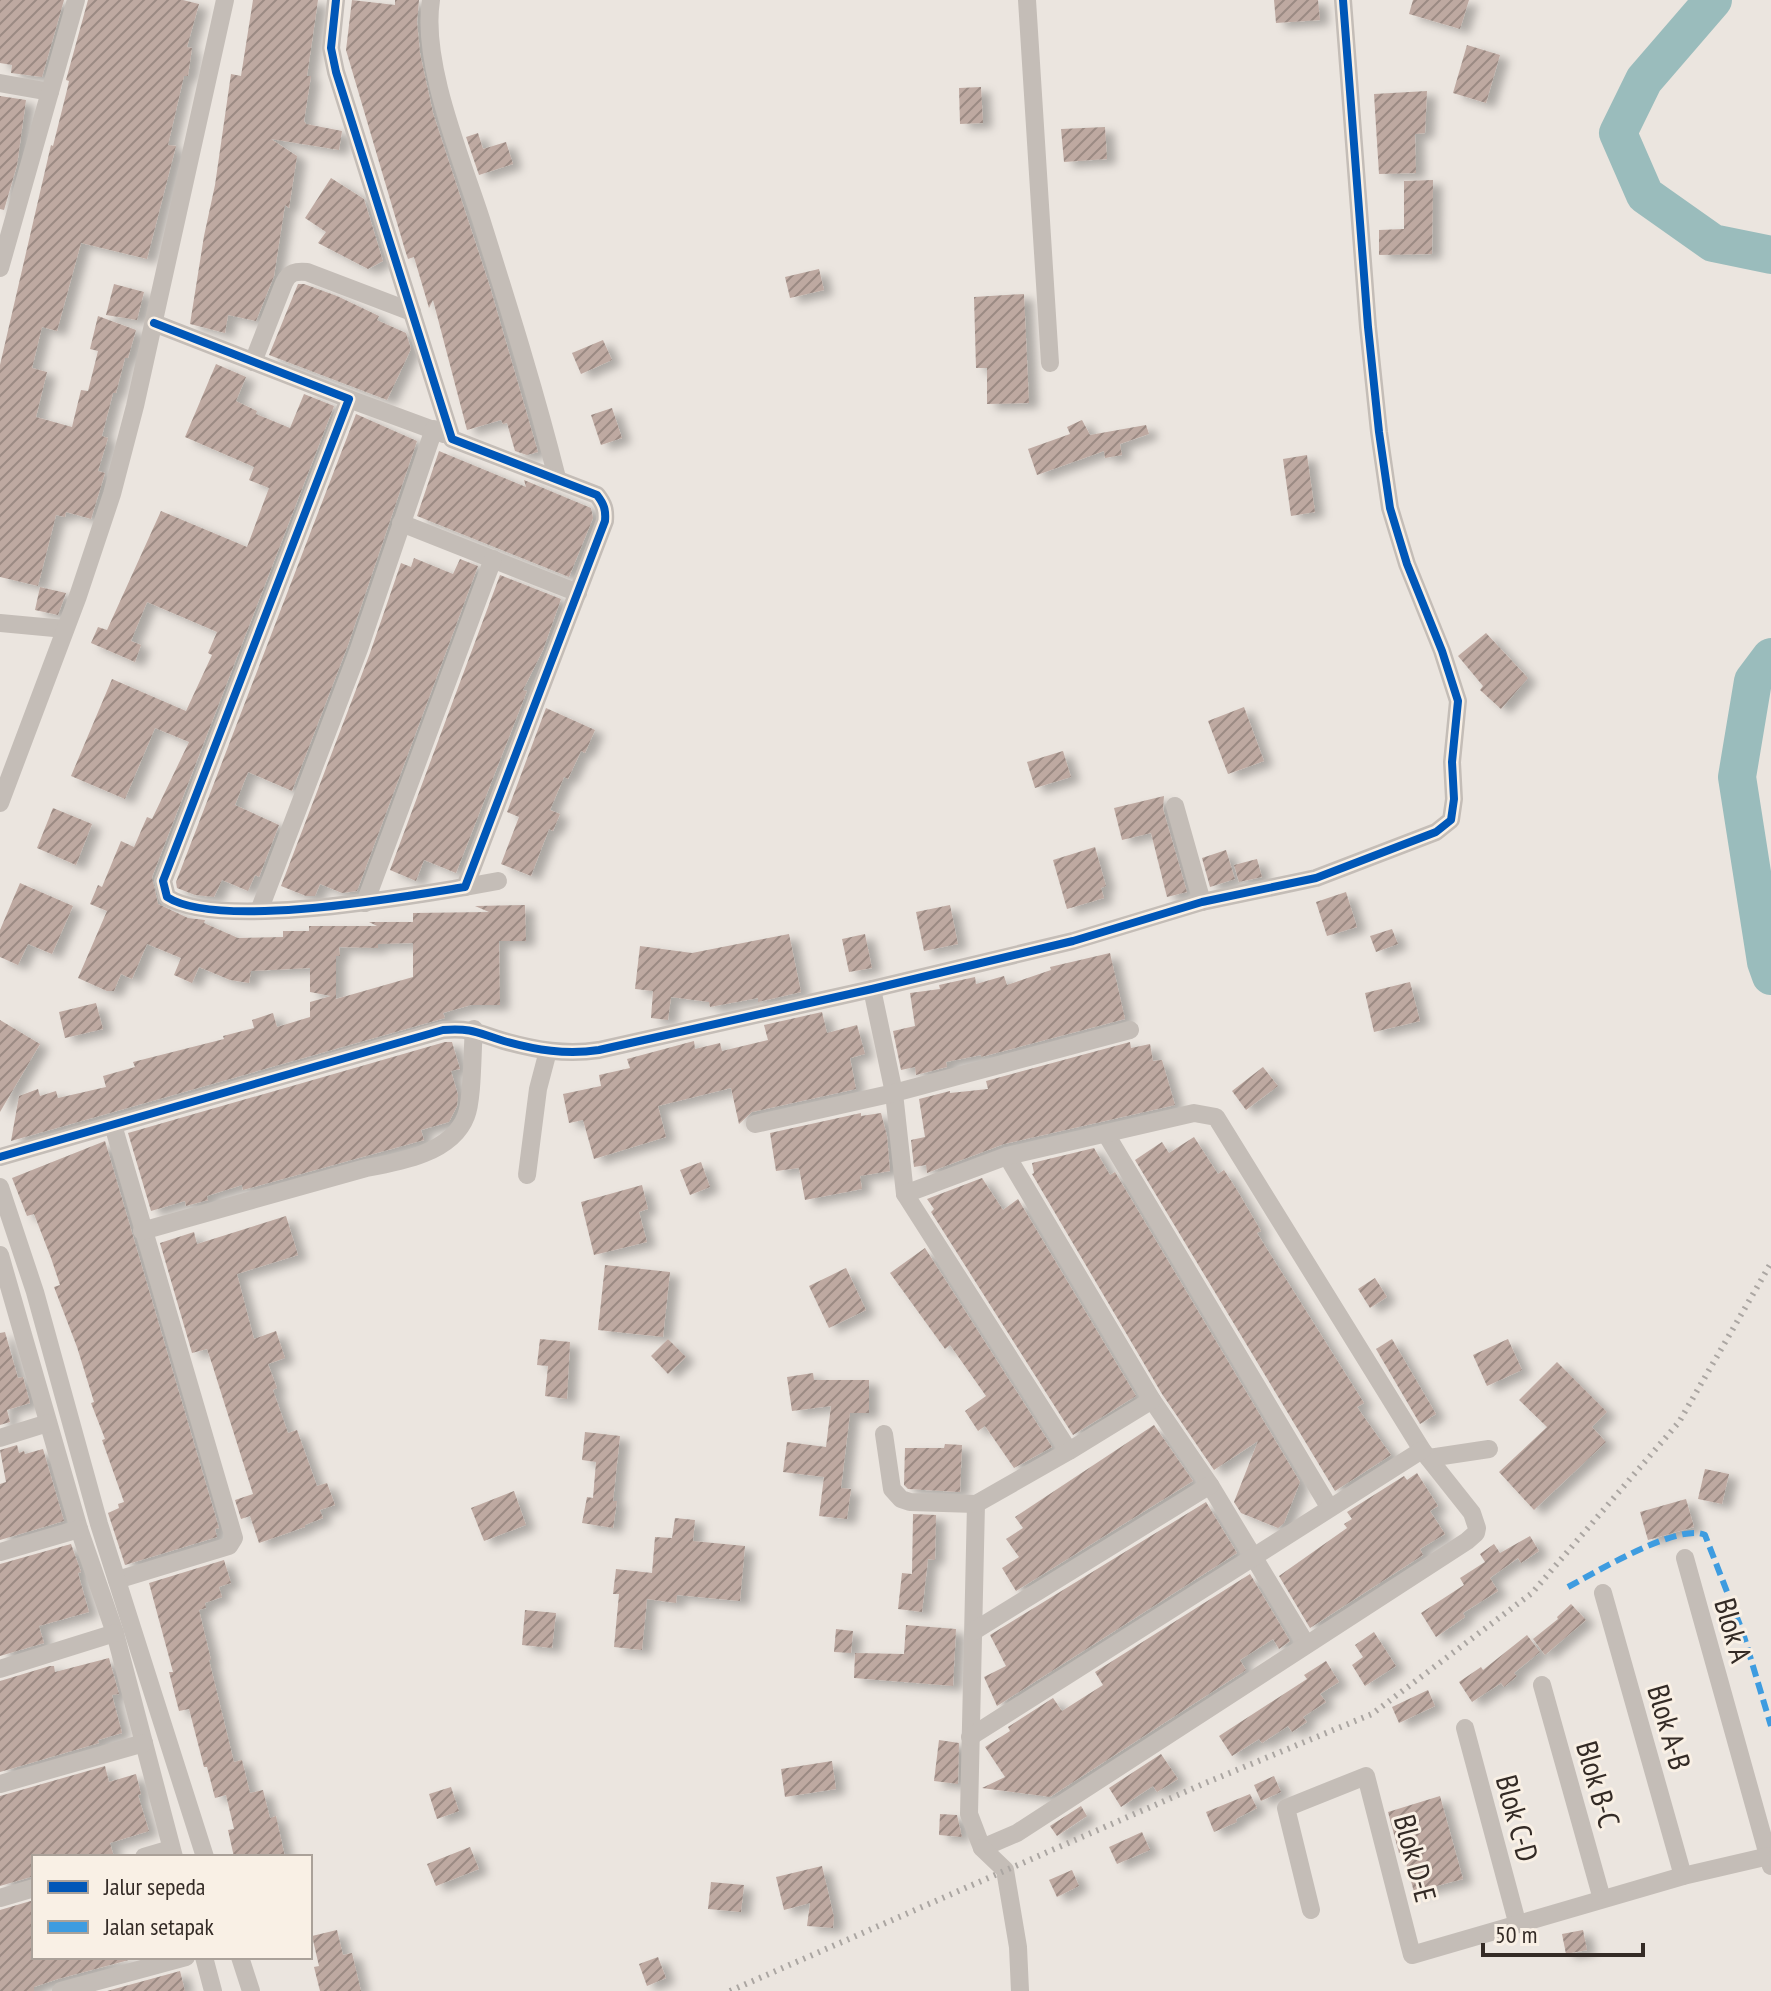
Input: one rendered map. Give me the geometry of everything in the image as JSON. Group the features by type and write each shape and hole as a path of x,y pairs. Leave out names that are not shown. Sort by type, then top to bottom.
{"street":[{"path":"0,268 9,200 50,92 76,0"},
{"path":"0,803 112,494 154,323 225,0"},
{"path":"336,0 331,48 336,72 452,439"},
{"path":"431,0 427,22 443,100 533,382 557,478"},
{"path":"1027,0 1050,363"},
{"path":"0,1157 443,1030 474,1029 503,1041 571,1054 872,989 1073,941 1202,902 1316,878 1436,832 1451,820 1452,762 1458,701 1442,651 1407,564 1390,508 1379,432 1343,0"},
{"path":"0,83 50,92"},
{"path":"253,362 287,276 296,271 307,272 412,312"},
{"path":"154,323 557,478 597,495 606,511 605,521 465,887"},
{"path":"349,399 163,881 167,897 186,906 259,911 365,903 498,881"},
{"path":"259,911 359,649 434,429"},
{"path":"401,523 578,593"},
{"path":"365,903 493,559"},
{"path":"0,623 65,629"},
{"path":"1175,806 1202,902"},
{"path":"872,989 894,1093 905,1194 1069,1451"},
{"path":"142,1231 366,1168 399,1162 440,1146 466,1118 474,1029"},
{"path":"755,1124 894,1093 1130,1030"},
{"path":"527,1175 538,1089 548,1051"},
{"path":"905,1194 1007,1156 1194,1113 1216,1117 1426,1454 1476,1522 1476,1533 1467,1541 1017,1833 982,1848"},
{"path":"113,1125 234,1538 229,1546 117,1580"},
{"path":"1106,1134 1329,1507"},
{"path":"1007,1156 1152,1400 1210,1485 1306,1644"},
{"path":"0,1187 35,1292 117,1580 204,1855"},
{"path":"0,1255 6,1300 115,1633 172,1853"},
{"path":"884,1434 895,1495 910,1502 976,1504 1152,1400"},
{"path":"0,1438 48,1423"},
{"path":"970,1737 1329,1507 1426,1454 1489,1449"},
{"path":"974,1631 1210,1485"},
{"path":"976,1504 969,1814 982,1848 1005,1870 1018,1947 1020,1991"},
{"path":"0,1552 79,1529"},
{"name":"Blok A","path":"1685,1558 1770,1861"},
{"name":"Blok A-B","path":"1603,1593 1683,1876"},
{"path":"0,1669 115,1633"},
{"name":"Blok B-C","path":"1542,1685 1602,1899"},
{"name":"Blok C-D","path":"1465,1728 1517,1922"},
{"path":"0,1784 144,1743"},
{"name":"Blok D-E","path":"1311,1910 1286,1808 1366,1776 1412,1955 1517,1922"},
{"path":"1517,1922 1683,1876 1770,1861"},
{"path":"0,1898 32,1889"},
{"path":"61,1991 179,1959"},
{"path":"205,1959 213,1991"},
{"path":"241,1959 251,1991"}],"building":[{"path":"0,0 64,0 42,77 11,73 12,65 0,63"},
{"path":"88,0 183,0 199,4 187,47 192,48 188,76 184,76 168,145 176,146 147,259 81,243 57,331 42,327 32,368 47,372 36,417 72,427 81,390 88,391 98,351 90,349 98,316 136,330 116,393 113,393 102,436 108,438 98,471 105,473 91,519 66,512 65,517 56,515 38,586 0,577 0,365 51,145 68,86 69,81 66,80"},
{"path":"253,0 318,0 304,121 342,131 339,150 271,139 297,156 289,208 285,205 274,276 256,321 228,315 225,333 190,324 231,74 241,76"},
{"path":"352,0 395,5 395,0 419,0 417,22 420,53 433,113 490,287 538,452 527,455 515,451 507,423 503,424 501,420 467,430 433,300 429,308 414,257 408,259 346,50"},
{"path":"1274,0 1318,0 1320,20 1276,23"},
{"path":"1413,0 1469,0 1460,29 1409,14"},
{"path":"1467,45 1500,55 1486,103 1453,93"},
{"path":"981,87 983,123 960,124 959,88"},
{"path":"1427,91 1425,133 1415,134 1416,173 1379,174 1374,94"},
{"path":"0,96 26,100 17,165 4,210 0,209"},
{"path":"1105,127 1107,159 1064,162 1061,129"},
{"path":"478,133 483,149 506,142 513,164 479,175 466,137"},
{"path":"331,178 364,199 383,261 368,269 318,243 326,232 305,218"},
{"path":"1433,180 1432,254 1379,255 1379,230 1404,229 1404,181"},
{"path":"819,269 824,290 790,298 785,277"},
{"path":"114,284 144,292 137,320 106,315"},
{"path":"298,284 337,296 406,333 411,349 387,400 269,355"},
{"path":"1024,294 1029,403 987,404 987,368 976,368 974,297"},
{"path":"603,340 612,360 581,374 572,353"},
{"path":"216,364 246,377 236,401 257,411 256,414 290,428 304,394 334,406 152,877 158,904 188,918 205,920 204,923 238,938 283,937 283,931 309,931 309,926 377,926 369,922 413,922 413,913 489,912 475,906 525,905 526,941 499,941 500,1005 471,1005 443,1013 445,1018 11,1141 19,1096 38,1089 40,1096 56,1091 58,1098 106,1087 103,1076 135,1067 133,1062 224,1039 223,1036 254,1028 252,1020 273,1013 277,1027 310,1017 310,1002 331,996 310,992 310,968 251,971 249,983 230,980 199,967 192,983 174,975 181,958 147,944 132,979 121,974 114,991 78,978 107,911 90,904 98,885 102,887 121,841 134,847 147,817 152,819 189,742 155,728 125,799 71,776 112,679 186,711 212,655 208,653 217,632 147,602 131,641 141,645 135,662 91,643 98,627 107,630 161,511 247,547 269,488 249,480 254,467 185,437","holes":["413,943 413,977 336,999 336,956 340,956 339,947 378,948 378,944"]},
{"path":"612,408 622,438 601,445 591,415"},
{"path":"356,414 417,441 348,645 292,791 248,772 235,805 279,825 259,877 255,875 248,891 222,880 214,897 195,895 177,888 176,882"},
{"path":"1082,420 1090,435 1146,425 1149,434 1120,444 1122,455 1105,458 1104,451 1037,475 1028,449 1070,434 1067,427"},
{"path":"439,451 526,487 524,480 591,508 593,518 569,577 417,516"},
{"path":"1307,455 1315,512 1291,516 1283,459"},
{"path":"414,558 453,574 460,559 478,566 357,891 342,893 320,884 315,896 306,896 281,886 401,563 411,567"},
{"path":"500,575 561,599 543,650 523,690 527,691 456,873 424,860 416,881 390,870"},
{"path":"40,587 66,593 58,615 35,610"},
{"path":"1486,633 1528,678 1501,709 1480,690 1483,686 1458,656"},
{"path":"1244,707 1264,761 1228,774 1208,721"},
{"path":"546,708 595,730 568,779 564,777 550,810 560,814 553,831 549,829 531,876 501,864 519,817 507,812"},
{"path":"1063,751 1071,777 1035,788 1027,762"},
{"path":"1164,796 1163,809 1187,892 1167,897 1151,833 1122,840 1114,808"},
{"path":"53,808 92,824 76,865 37,848"},
{"path":"1095,847 1106,886 1101,888 1104,898 1067,909 1053,860"},
{"path":"1226,850 1235,879 1210,887 1202,858"},
{"path":"1257,859 1262,877 1239,882 1234,865"},
{"path":"20,883 73,906 52,954 28,944 18,965 0,957 0,930"},
{"path":"1346,892 1357,927 1327,936 1316,902"},
{"path":"950,905 958,944 924,951 916,912"},
{"path":"1392,929 1398,944 1376,952 1370,936"},
{"path":"789,934 801,992 758,1002 758,998 710,1007 709,1002 671,997 668,1020 651,1018 653,991 635,989 640,946 692,953"},
{"path":"865,934 872,968 849,972 842,939"},
{"path":"1110,953 1125,1019 981,1057 946,1062 947,1067 916,1075 915,1067 901,1070 893,1031 915,1026 910,993 940,989 939,985 975,977 976,984 1004,976 1007,985 1051,970 1050,967"},
{"path":"1410,982 1420,1021 1374,1032 1365,993"},
{"path":"96,1003 103,1029 65,1038 59,1012"},
{"path":"822,1012 827,1033 857,1025 865,1054 850,1058 856,1089 752,1112 739,1124 731,1088 658,1106 666,1137 594,1159 583,1120 569,1123 563,1094 601,1086 599,1075 630,1068 627,1059 694,1041 695,1049 720,1043 722,1051 768,1040 764,1025"},
{"path":"0,1020 40,1044 0,1112"},
{"path":"452,1042 460,1069 451,1071 458,1095 457,1106 449,1122 421,1130 424,1140 243,1190 242,1185 186,1206 185,1201 151,1211 128,1133"},
{"path":"1130,1042 1131,1048 1150,1044 1153,1061 1162,1060 1175,1105 1004,1144 927,1173 926,1165 914,1167 911,1140 925,1137 919,1099 950,1091 988,1089 986,1081"},
{"path":"1263,1067 1278,1086 1246,1110 1232,1091"},
{"path":"861,1113 861,1116 881,1113 887,1136 890,1171 860,1176 862,1189 805,1200 799,1168 776,1171 770,1133"},
{"path":"1194,1137 1218,1174 1224,1170 1237,1190 1261,1231 1257,1233 1364,1403 1357,1407 1391,1455 1335,1491 1135,1160 1162,1142 1169,1153"},
{"path":"105,1141 219,1528 215,1529 217,1537 125,1565 108,1513 124,1502 102,1440 105,1439 91,1403 94,1402 77,1347 54,1287 60,1285 51,1258 34,1214 27,1216 12,1178"},
{"path":"1094,1148 1110,1175 1115,1172 1300,1482 1284,1523 1278,1528 1241,1513 1234,1502 1258,1441 1214,1470 1162,1394 1032,1174 1032,1163"},
{"path":"701,1162 710,1187 690,1195 680,1170"},
{"path":"982,1178 1003,1210 1018,1199 1136,1396 1073,1435 931,1212 934,1209 927,1199"},
{"path":"642,1185 648,1209 639,1212 647,1242 594,1255 581,1202"},
{"path":"286,1216 298,1255 237,1274 254,1339 276,1331 285,1358 268,1364 277,1388 273,1390 288,1433 297,1430 317,1486 327,1483 335,1505 320,1510 323,1518 305,1527 259,1543 250,1516 241,1519 235,1500 253,1494 212,1364 207,1349 192,1353 160,1243 194,1232 197,1244"},
{"path":"925,1248 1052,1447 1014,1468 985,1426 978,1431 965,1411 986,1396 950,1345 945,1349 890,1273"},
{"path":"605,1265 670,1272 663,1337 598,1330"},
{"path":"846,1268 866,1310 829,1328 809,1286"},
{"path":"1375,1278 1387,1297 1370,1308 1358,1289"},
{"path":"5,1332 18,1378 23,1377 30,1403 7,1410 10,1422 0,1425 0,1333"},
{"path":"540,1339 570,1342 567,1399 545,1396 548,1366 537,1365"},
{"path":"668,1339 686,1357 668,1374 651,1356"},
{"path":"1392,1339 1436,1414 1420,1424 1376,1349"},
{"path":"1508,1339 1522,1370 1487,1386 1473,1355"},
{"path":"1557,1362 1607,1412 1592,1427 1606,1442 1534,1510 1499,1472 1547,1427 1519,1400"},
{"path":"813,1373 814,1380 869,1380 869,1413 850,1413 841,1488 851,1489 847,1519 819,1516 824,1477 783,1472 787,1442 826,1447 831,1406 792,1411 787,1377"},
{"path":"1154,1425 1193,1481 1016,1591 1002,1568 1019,1557 1006,1539 1023,1528 1015,1517"},
{"path":"585,1432 620,1436 613,1528 582,1523 587,1497 593,1498 596,1462 582,1460"},
{"path":"945,1444 962,1445 960,1492 908,1489 904,1485 905,1448 944,1448"},
{"path":"17,1445 19,1453 24,1451 25,1454 43,1449 64,1521 0,1540 0,1484 6,1482 0,1450"},
{"path":"1705,1469 1729,1474 1722,1504 1698,1499"},
{"path":"1417,1473 1438,1506 1430,1511 1445,1534 1420,1549 1423,1555 1310,1628 1279,1576 1347,1528 1344,1524 1352,1519 1347,1512 1404,1476 1407,1480"},
{"path":"514,1491 526,1525 484,1541 471,1508"},
{"path":"1686,1499 1694,1527 1648,1540 1640,1512"},
{"path":"1206,1502 1237,1553 997,1706 984,1677 1006,1666 990,1635"},
{"path":"913,1514 936,1515 935,1560 928,1559 922,1612 898,1609 902,1573 912,1574"},
{"path":"675,1518 695,1520 693,1541 745,1546 740,1601 677,1595 676,1603 647,1599 642,1650 614,1647 619,1594 613,1594 616,1569 652,1573 655,1537 672,1538"},
{"path":"1530,1536 1539,1551 1521,1563 1518,1558 1490,1578 1498,1591 1463,1613 1465,1617 1436,1637 1421,1613 1464,1585 1460,1578 1485,1562 1480,1554 1494,1544 1500,1553"},
{"path":"71,1544 81,1572 78,1573 89,1612 39,1626 44,1643 0,1656 0,1564"},
{"path":"224,1560 231,1583 219,1587 222,1597 205,1603 206,1608 199,1610 209,1660 234,1762 242,1760 250,1793 263,1790 270,1818 276,1816 285,1855 234,1855 228,1830 234,1829 226,1795 215,1798 189,1709 179,1711 169,1672 173,1672 149,1583"},
{"path":"1250,1574 1290,1641 1279,1649 1273,1639 1240,1660 1246,1670 1050,1797 982,1788 1005,1777 985,1747 1010,1731 1008,1727 1053,1698 1062,1711 1103,1685 1095,1672"},
{"path":"1571,1604 1586,1620 1545,1655 1533,1639"},
{"path":"525,1610 556,1613 552,1648 522,1645"},
{"path":"906,1625 956,1629 953,1686 854,1678 855,1653 904,1654"},
{"path":"836,1629 853,1631 851,1653 834,1652"},
{"path":"1374,1632 1396,1666 1365,1686 1352,1665 1363,1657 1355,1645"},
{"path":"1527,1635 1540,1652 1514,1673 1517,1676 1504,1687 1501,1683 1472,1702 1459,1682 1481,1667 1483,1670"},
{"path":"109,1658 119,1694 112,1695 122,1733 98,1740 99,1743 0,1772 0,1681 50,1666 54,1666 55,1672"},
{"path":"1326,1661 1339,1682 1320,1694 1326,1702 1303,1717 1307,1722 1292,1732 1288,1726 1262,1743 1259,1739 1232,1756 1219,1736 1307,1679 1304,1675"},
{"path":"1428,1690 1435,1706 1399,1723 1392,1707"},
{"path":"939,1740 959,1743 958,1784 934,1781"},
{"path":"1161,1754 1178,1779 1157,1792 1153,1786 1121,1807 1109,1788"},
{"path":"832,1761 836,1789 785,1797 781,1769"},
{"path":"105,1766 109,1782 136,1774 141,1794 138,1795 149,1831 110,1843 113,1855 32,1855 32,1877 0,1886 0,1796"},
{"path":"1274,1776 1281,1792 1261,1801 1254,1785"},
{"path":"451,1787 459,1811 437,1819 429,1794"},
{"path":"1250,1794 1257,1808 1236,1819 1237,1822 1214,1832 1206,1812"},
{"path":"1440,1796 1463,1879 1414,1892 1388,1812"},
{"path":"1081,1806 1087,1816 1057,1836 1050,1826"},
{"path":"940,1814 957,1815 962,1837 939,1835"},
{"path":"1142,1832 1150,1850 1117,1864 1109,1847"},
{"path":"470,1847 479,1869 436,1886 427,1864"},
{"path":"822,1866 834,1917 833,1928 807,1926 810,1903 784,1910 776,1877"},
{"path":"1072,1870 1079,1886 1057,1897 1049,1880"},
{"path":"711,1882 744,1885 741,1912 708,1909"},
{"path":"32,1901 32,1959 133,1959 58,1979 34,1987 34,1991 0,1991 0,1910"},
{"path":"337,1930 343,1955 352,1953 361,1991 320,1991 314,1967 319,1966 312,1936"},
{"path":"1583,1930 1587,1950 1566,1954 1562,1934"},
{"path":"658,1957 666,1978 647,1986 639,1964"},
{"path":"180,1971 185,1991 107,1991"}],"waterway":[{"path":"1713,0 1644,80 1618,133 1645,195 1713,243 1771,255"},
{"path":"1771,657 1753,681 1737,777 1766,962 1771,976"}],"railway":[{"path":"730,1991 1203,1784 1372,1714 1532,1593 1679,1422 1771,1263"}],"marked path":[{"path":"1568,1587 1658,1542 1693,1533 1705,1535 1743,1633 1771,1726"}],"cycle path":[{"path":"154,323 349,399 163,881 167,897 192,906 226,911 267,911 357,903 465,887 605,521 605,510 597,495 452,439 336,72 331,48 336,0"},
{"path":"0,1157 443,1030 469,1030 539,1049 563,1052 599,1050 872,989 1073,941 1202,902 1316,878 1436,832 1451,820 1454,799 1452,762 1458,701 1442,651 1407,564 1390,508 1368,327 1343,0"}]}
